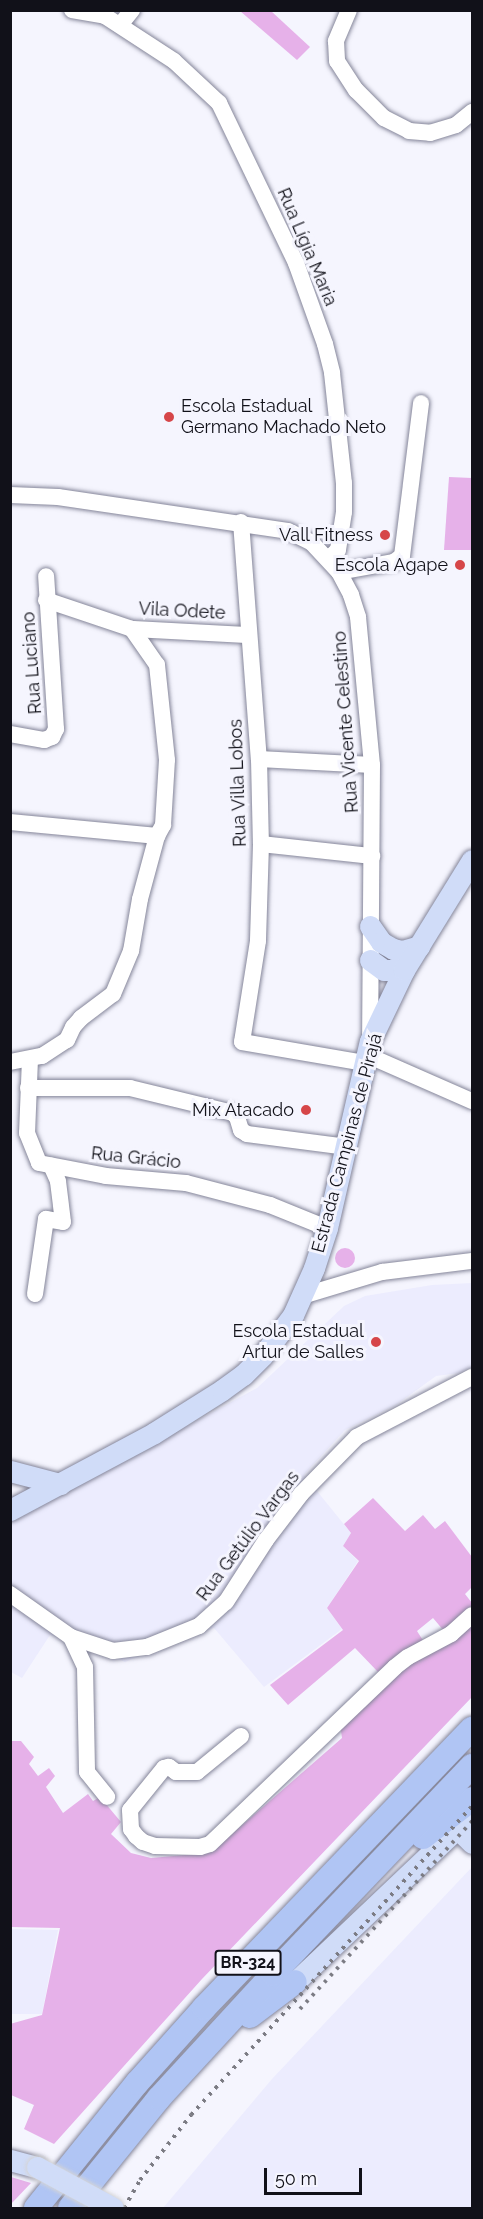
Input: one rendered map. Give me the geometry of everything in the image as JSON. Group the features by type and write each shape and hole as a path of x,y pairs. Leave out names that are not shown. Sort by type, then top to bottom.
{"highway":[{"name":"BR-324","path":"38,2204 136,2083 204,2008 472,1729"},
{"name":"BR-324","path":"70,2208 159,2098 472,1766"},
{"path":"317,1929 442,1821 472,1799"},
{"path":"206,2047 295,1982"}],"main road":[{"name":"Estrada Campinas de Pirajá","path":"10,1510 154,1433 243,1375 293,1315 327,1228 367,1053 404,969 472,860"},
{"path":"370,926 381,942 393,950 413,950 419,946"},
{"path":"370,960 384,970 404,969"},
{"path":"10,1471 60,1484"},
{"path":"295,1982 468,1829"},
{"path":"10,2160 37,2167 112,2208"}],"street":[{"path":"72,10 103,13"},
{"path":"120,25 132,10"},
{"path":"349,10 336,40 337,61 356,90 384,118 409,131 430,133 456,124 472,112"},
{"name":"Rua Lígia Maria","path":"103,13 174,61 219,102 303,280 326,344 332,373 344,483 344,512 333,566"},
{"path":"333,566 394,562 402,556 421,403"},
{"name":"Rua Vicente Celestino","path":"10,495 58,497 241,522 303,536 333,566 351,595 360,633 372,765 367,1053"},
{"name":"Rua Villa Lobos","path":"241,522 259,759 261,844 258,941 242,1042 367,1053"},
{"name":"Rua Luciano","path":"10,734 44,740 52,736 56,725 46,576"},
{"name":"Vila Odete","path":"46,600 132,629 248,635"},
{"path":"10,1062 42,1056 68,1040 73,1027 81,1018 105,1001 119,982 130,951 140,899 157,836 163,825 167,760 159,675 155,661 132,629"},
{"path":"259,759 372,765"},
{"path":"10,822 157,836"},
{"path":"261,844 372,856"},
{"path":"367,1053 472,1101"},
{"path":"30,1059 27,1132 39,1163 51,1165 58,1181 63,1222 46,1219 35,1294"},
{"path":"28,1088 130,1089 233,1113 237,1117 241,1130 248,1134 347,1147"},
{"name":"Rua Grácio","path":"51,1165 106,1176 186,1183 270,1205 327,1228"},
{"path":"302,1296 382,1272 472,1261"},
{"name":"Rua Getúlio Vargas","path":"10,1594 71,1637 113,1651 147,1647 199,1626 226,1602 266,1540 301,1494 357,1437 472,1377"},
{"path":"240,1736 197,1772 176,1772 169,1767 164,1768 130,1810 131,1828 136,1836 143,1842 155,1846 201,1847 210,1844 395,1667 408,1657 452,1634 472,1615"},
{"path":"71,1637 85,1667 87,1772 107,1797"}],"shaded area":[{"path":"240,11 271,11 310,47 297,60"},
{"path":"449,477 472,478 472,550 444,550"},
{"path":"345,1248 352,1251 355,1258 352,1265 345,1268 338,1265 335,1258 338,1251"},
{"path":"472,1283 472,1367 459,1373 436,1376 396,1405 345,1430 304,1475 351,1533 343,1546 358,1561 327,1608 342,1629 264,1687 214,1628 125,1662 50,1635 22,1678 11,1672 11,1522 257,1388 344,1306 365,1296 432,1285"},
{"path":"373,1498 405,1531 423,1515 435,1529 445,1521 472,1557 472,1587 465,1594 472,1603 469,1610 444,1631 433,1618 417,1631 424,1642 378,1672 355,1648 288,1705 270,1685 343,1630 327,1608 359,1561 343,1546 351,1533 344,1524"},
{"path":"472,1622 472,1697 202,1979 54,2144 24,2129 34,2105 11,2095 10,2024 42,2015 60,1928 11,1927 11,1741 21,1741 34,1757 29,1764 38,1776 49,1768 55,1776 46,1787 63,1813 88,1794 93,1801 100,1797 121,1822 111,1834 131,1853 151,1858 207,1853 217,1847 342,1738 340,1724 397,1670"},
{"path":"472,1867 472,2208 163,2208 272,2079"},
{"path":"11,1929 58,1930 42,2014 11,2014"},
{"path":"10,2177 31,2183 11,2204"}],"railway":[{"path":"124,2208 140,2180 191,2115 472,1806"},
{"path":"300,2009 472,1821"}],"place":[{"name":"Escola Estadual Germano Machado Neto","path":"169,417"},
{"name":"Vall Fitness","path":"385,535"},
{"name":"Escola Agape","path":"460,565"},
{"name":"Mix Atacado","path":"306,1110"},
{"name":"Escola Estadual Artur de Salles","path":"376,1342"}]}
